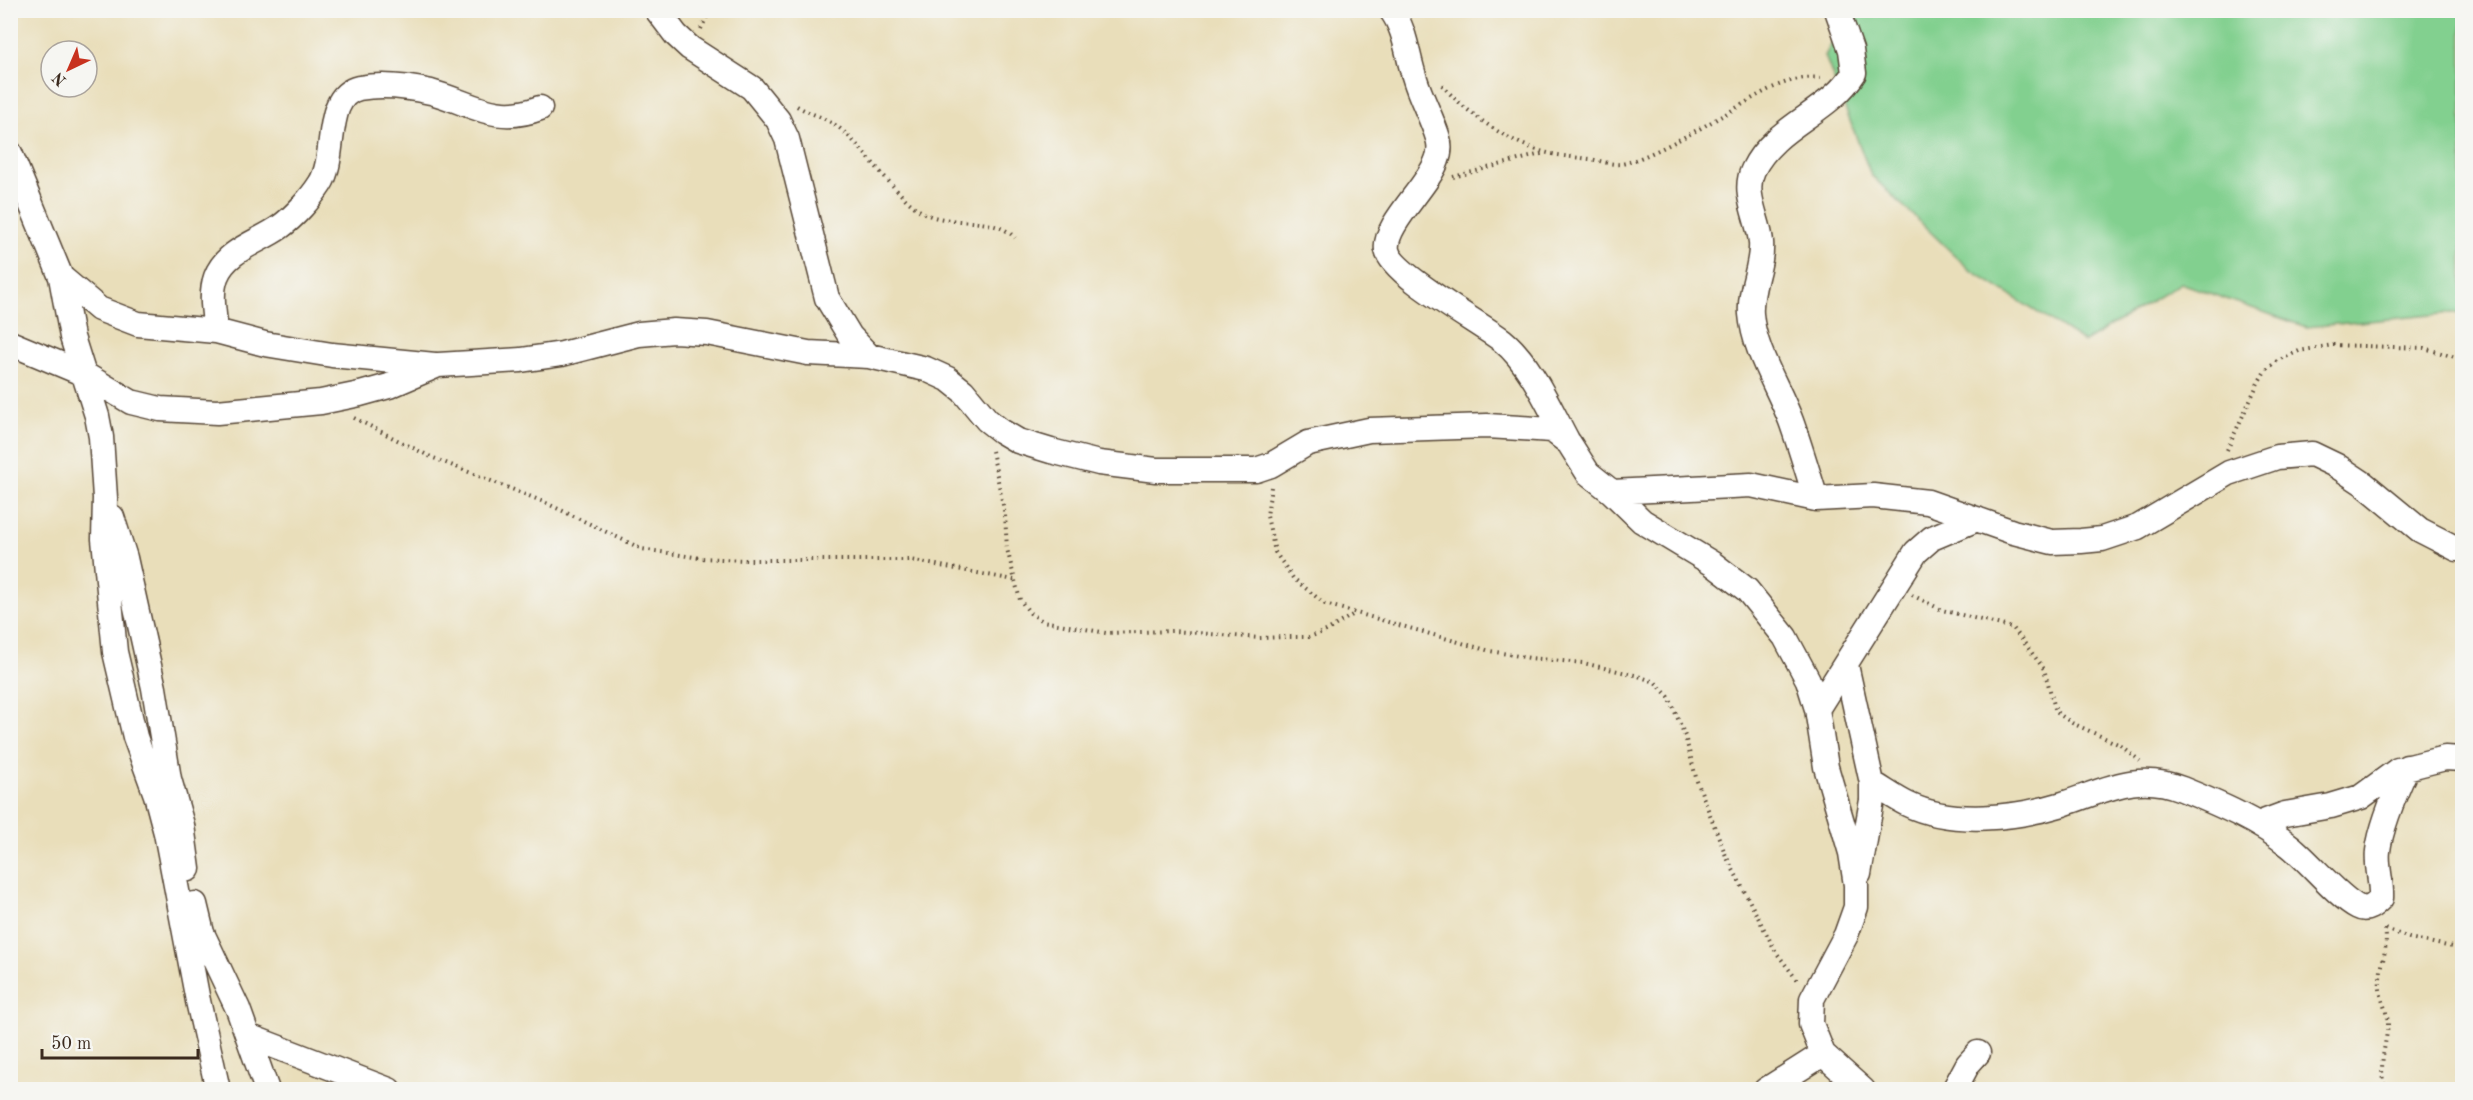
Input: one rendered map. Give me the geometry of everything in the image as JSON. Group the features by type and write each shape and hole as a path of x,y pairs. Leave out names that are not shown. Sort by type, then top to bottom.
{"street":[{"path":"657,10 676,35 690,48 752,88 778,120 787,139 827,298 850,336 869,356"},
{"path":"1391,10 1400,23 1414,78 1439,144 1438,158 1423,186 1391,229 1387,241 1390,256 1411,279 1486,328 1511,348 1541,391 1588,473 1642,521 1713,564 1747,590 1785,637 1808,680 1817,709 1826,767 1851,853 1856,885 1856,907 1846,935 1812,999 1811,1024 1823,1054 1863,1089"},
{"path":"1816,499 1791,420 1757,341 1751,314 1753,287 1762,252 1760,230 1752,207 1749,184 1753,171 1772,145 1827,102 1849,81 1854,72 1851,50 1837,10"},
{"path":"216,331 213,298 216,278 221,267 253,242 281,227 321,183 329,162 338,105 344,94 377,86 396,87 431,92 474,109 501,115 524,114 540,108"},
{"path":"10,153 61,277 72,337 99,425 105,498 104,539 115,652 135,737 156,795 166,833 198,1001 219,1087"},
{"path":"61,277 83,298 99,309 138,324 216,331 265,344 332,355 438,365 521,360 562,354 639,334 674,330 707,333 808,353 869,356 926,369 948,379 963,391 987,420 1018,441 1100,463 1156,470 1256,470 1271,465 1308,443 1369,430 1527,427 1552,430 1569,443"},
{"path":"10,343 84,374 131,402 160,409 217,412 321,402 389,386 438,365"},
{"path":"1612,492 1751,485 1816,499 1873,496 1928,502 2052,542 2102,539 2138,527 2229,473 2277,457 2312,454 2337,466 2364,484 2420,531 2457,549 2463,549"},
{"path":"105,498 125,558 154,688 169,779 182,825 197,918 248,1036 267,1089"},
{"path":"1817,709 1916,552 1932,538 1977,519"},
{"path":"1846,665 1872,783 1872,800 1856,885"},
{"path":"2258,824 2285,814 2331,806 2361,797 2390,773 2407,767 2445,758 2463,759"},
{"path":"1872,783 1908,804 1937,814 1983,818 2048,808 2136,781 2158,782 2194,794 2258,824 2296,851 2359,908 2366,909 2381,898 2378,853 2380,842 2397,789 2407,767"},
{"path":"248,1036 389,1089"},
{"path":"1954,1089 1968,1064 1978,1053"},
{"path":"1766,1089 1823,1054"}],"path":[{"path":"1439,81 1452,97 1522,145 1545,153 1622,164 1648,154 1722,117 1752,97 1786,82 1814,77 1849,81"},
{"path":"795,105 820,115 843,131 920,211 948,221 1002,227 1015,237"},
{"path":"1423,186 1545,153"},
{"path":"2212,483 2258,382 2265,371 2289,355 2334,345 2424,348 2463,359"},
{"path":"321,402 431,457 544,502 642,549 700,558 747,560 910,560 1014,580"},
{"path":"987,420 994,472 1005,515 1007,549 1014,580 1020,600 1030,613 1043,621 1106,633 1173,631 1259,638 1310,637 1326,631 1354,614"},
{"path":"1271,465 1268,516 1275,552 1293,578 1325,604 1490,651 1530,658 1583,663 1655,682 1669,697 1681,727 1697,781 1726,856 1776,952 1812,999"},
{"path":"1893,586 1942,610 2013,628 2044,669 2056,712 2072,723 2127,750 2158,782"},
{"path":"2359,908 2385,929 2409,938 2463,949"},
{"path":"2385,929 2387,944 2380,977 2380,990 2388,1022 2382,1080 2386,1089"}],"green space":[{"path":"1848,11 2462,11 2462,312 2306,327 2181,283 2084,342 1969,269 1871,175 1825,56"}]}
